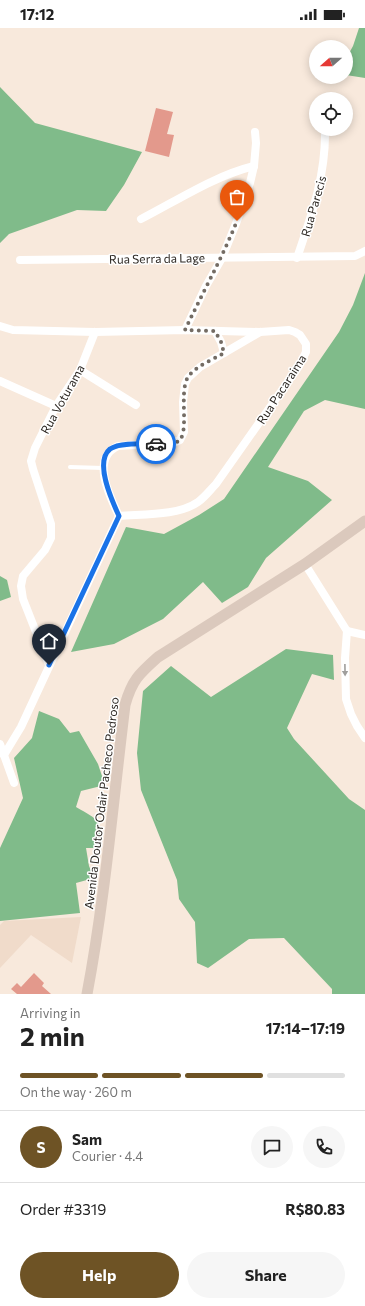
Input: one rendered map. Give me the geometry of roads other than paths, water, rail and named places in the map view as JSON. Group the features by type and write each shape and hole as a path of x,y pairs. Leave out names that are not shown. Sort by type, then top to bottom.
{"main road":[{"name":"Avenida Doutor Odair Pacheco Pedroso","path":"87,994 102,897 125,705 132,684 139,674 158,657 305,564 365,521"}],"street":[{"path":"185,330 206,286 222,258 237,221 254,166 256,143 255,132"},
{"name":"Rua Parecis","path":"297,258 318,192 325,154 325,136"},
{"path":"141,219 223,176 237,170 254,166"},
{"name":"Rua Serra da Lage","path":"20,260 297,258 355,256 365,251"},
{"name":"Rua Pacaraima","path":"0,326 12,330 95,332 185,330 260,332 289,330 295,332 303,339 306,344 306,352 299,366 216,484 199,501 182,510 172,512 119,516"},
{"path":"215,331 221,342 224,353"},
{"name":"Rua Voturama","path":"49,665 23,598 21,586 23,576 45,550 51,538 51,524 31,461 35,448 56,406 80,370 95,332"},
{"path":"4,755 21,727 119,516 112,502 103,468 104,459 107,453 110,449 118,446 173,443 180,440 184,432 183,402 185,384 188,378 200,367 260,332"},
{"path":"80,370 136,405"},
{"path":"0,380 56,406"},
{"path":"305,564 347,631 345,658 346,699 351,714 365,738"},
{"path":"347,631 365,634"},
{"path":"0,744 14,783"}],"lane":[{"path":"70,467 103,468"}]}
